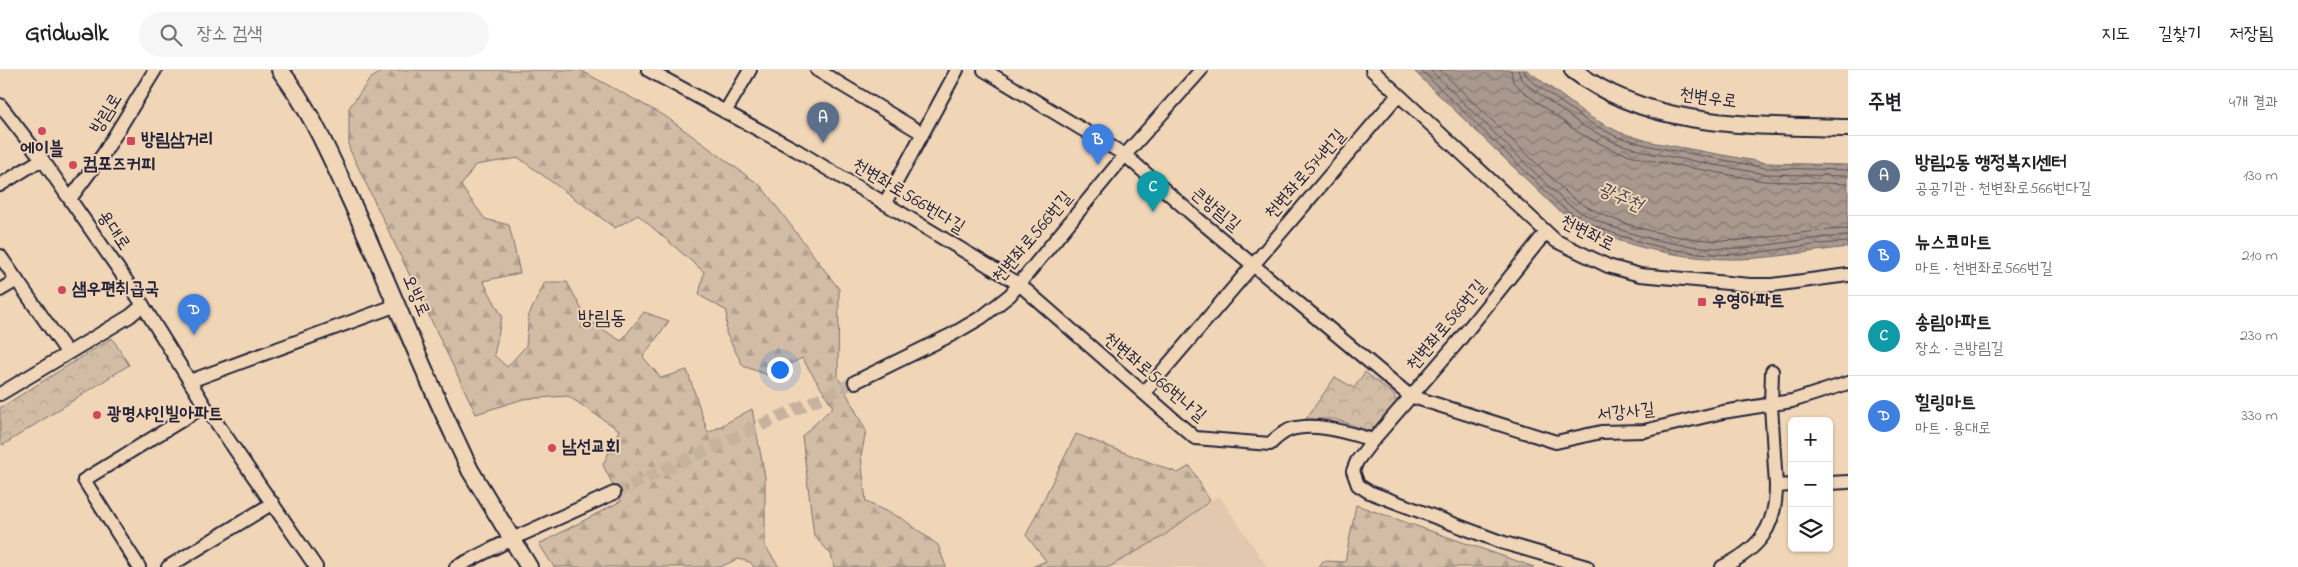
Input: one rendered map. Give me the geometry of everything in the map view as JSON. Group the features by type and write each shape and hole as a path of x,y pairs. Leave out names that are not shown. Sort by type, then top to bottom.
{"main road":[{"name":"오방로","path":"280,70 301,103 329,154 398,305 458,444 529,567"},
{"name":"천변우로","path":"1573,70 1602,90 1620,98 1679,116 1744,124 1848,128"}],"street":[{"name":"방림로","path":"70,199 104,153 155,70"},
{"name":"천변좌로566번다길","path":"648,70 796,150 1019,284"},
{"path":"726,112 750,70"},
{"path":"817,70 922,133"},
{"path":"884,203 957,70"},
{"name":"큰방림길","path":"984,70 1125,155 1253,266 1410,396"},
{"name":"천변좌로566번길","path":"855,382 931,346 982,317 1019,284 1125,155 1202,70"},
{"name":"천변좌로","path":"1372,70 1556,241 1608,266 1640,274 1750,285 1772,285 1848,275"},
{"name":"천변좌로574번길","path":"1144,393 1398,95"},
{"name":"용대로","path":"0,105 42,159 143,305 205,406 316,567"},
{"path":"0,185 42,159"},
{"name":"천변좌로586번길","path":"1546,232 1457,343 1356,461 1353,471 1358,485 1369,492 1501,542 1586,567"},
{"path":"0,256 66,352"},
{"path":"0,290 17,280"},
{"name":"천변좌로566번나길","path":"1019,284 1195,438 1270,444 1286,431 1298,428 1331,428 1373,440"},
{"path":"0,394 66,352 130,316 143,305"},
{"path":"190,381 398,305"},
{"path":"1722,567 1741,557 1760,541 1775,511 1776,486 1771,405 1772,372"},
{"name":"서강사길","path":"1410,396 1556,442 1600,432 1644,431 1723,412 1792,401 1848,383"},
{"path":"139,567 84,480 205,406"},
{"path":"1833,483 1848,482"},
{"path":"1776,486 1788,485"},
{"path":"456,567 512,539 614,493"},
{"path":"168,567 272,503"}],"shaded area":[{"path":"1219,495 1267,567 1109,567 1162,537"}],"green space":[{"path":"384,70 580,70 665,116 761,186 839,289 838,377 866,431 861,456 866,502 903,519 938,545 946,567 834,567 831,554 814,536 802,436 833,407 802,358 768,375 743,366 726,333 727,311 699,295 704,272 638,215 615,228 519,158 475,165 461,186 485,219 509,225 520,273 483,281 502,316 494,355 507,367 526,346 529,315 545,282 567,282 587,319 621,341 644,312 669,321 643,357 661,378 687,370 708,433 752,409 765,477 765,546 779,567 754,567 750,562 738,559 720,567 554,567 539,544 621,501 603,465 619,430 568,396 523,399 476,414 349,148 349,108 370,79"},
{"path":"112,338 129,365 3,445 0,442 0,408"},
{"path":"1365,372 1393,394 1397,401 1373,432 1334,419 1306,419 1335,377 1354,388"},
{"path":"1076,434 1178,473 1190,466 1210,501 1162,537 1109,567 1032,567 1046,561 1026,535"},
{"path":"1356,505 1534,567 1319,567 1323,561 1345,562"}],"water":[{"name":"광주천","path":"1413,70 1527,70 1590,117 1619,132 1651,142 1767,163 1848,165 1848,247 1766,257 1716,259 1644,248 1598,233 1558,210"}],"tunnel":[{"path":"614,493 855,382"}],"place":[{"name":"에이블","path":"42,131"},
{"name":"방림삼거리","path":"131,141"},
{"name":"방림2동 행정복지센터","path":"823,143"},
{"name":"컴포즈커피","path":"73,165"},
{"name":"뉴스코마트","path":"1098,165"},
{"name":"송림아파트","path":"1153,212"},
{"name":"샘우편취급국","path":"62,290"},
{"name":"우영아파트","path":"1702,302"},
{"name":"힐링마트","path":"194,335"},
{"name":"광명샤인빌아파트","path":"97,415"},
{"name":"남선교회","path":"552,448"}],"district":[{"name":"방림동","path":"602,319"}]}
